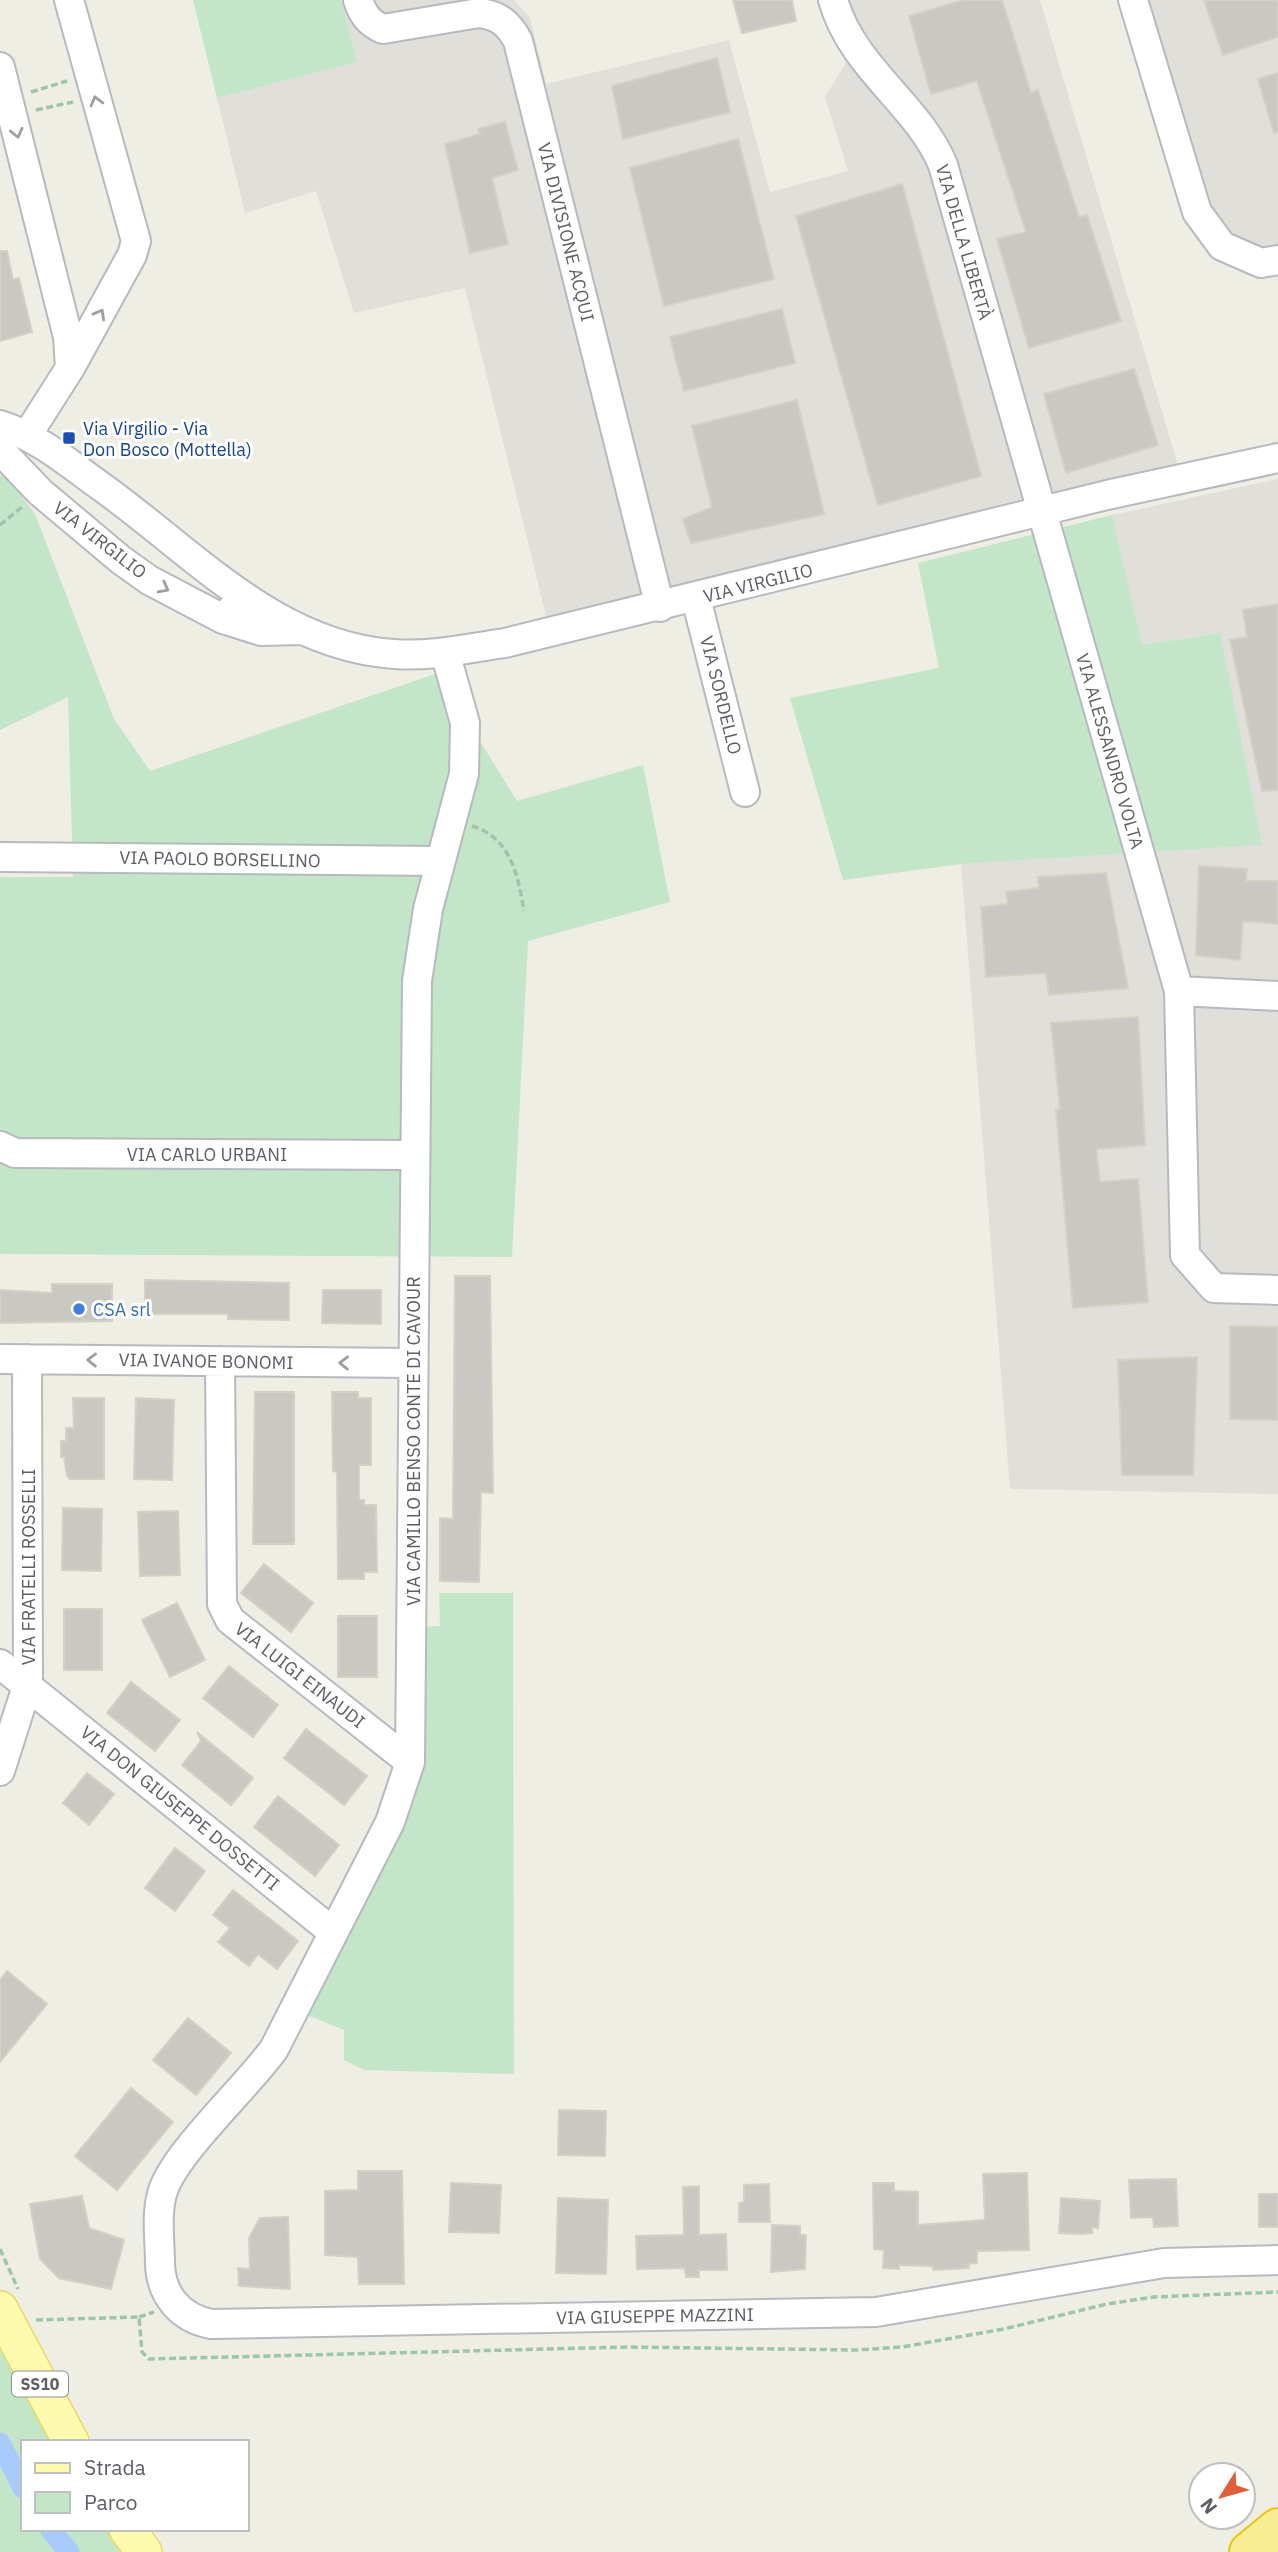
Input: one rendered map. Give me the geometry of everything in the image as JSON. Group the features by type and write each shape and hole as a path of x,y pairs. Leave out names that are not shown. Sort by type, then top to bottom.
{"highway":[{"path":"1249,2552 1278,2528"}],"main road":[{"name":"SS10","path":"4,2318 70,2440"},
{"path":"128,2531 144,2552"}],"street":[{"path":"28,433 69,368 76,340 132,255 136,241 69,0"},
{"name":"VIA DIVISIONE ACQUI","path":"358,0 373,24 383,29 479,13 493,15 503,21 518,41 660,607"},
{"name":"VIA DELLA LIBERTÀ","path":"833,0 852,46 927,138 940,158 1042,511"},
{"path":"1133,0 1197,212 1222,246 1261,263 1278,260"},
{"path":"0,67 76,340"},
{"name":"VIA VIRGILIO","path":"0,425 28,433 114,495 243,597 302,630 331,641 394,654 445,652 505,643 1042,511 1278,457"},
{"name":"VIA VIRGILIO","path":"0,450 40,492 149,580 223,619 261,631 302,630"},
{"name":"VIA ALESSANDRO VOLTA","path":"1042,511 1179,991 1185,1255 1214,1288 1278,1290"},
{"path":"223,619 243,597"},
{"name":"VIA SORDELLO","path":"696,598 745,792"},
{"name":"VIA CAMILLO BENSO CONTE DI CAVOUR","path":"174,2171 274,2049 390,1822 410,1762 417,981 423,934 439,861 464,774 465,723 445,652"},
{"name":"VIA PAOLO BORSELLINO","path":"0,857 439,861"},
{"path":"1179,991 1278,996"},
{"name":"VIA CARLO URBANI","path":"0,1146 15,1153 415,1155"},
{"name":"VIA IVANOE BONOMI","path":"14,1359 413,1363"},
{"name":"VIA FRATELLI ROSSELLI","path":"0,1771 28,1683 29,1643 14,1359"},
{"name":"VIA LUIGI EINAUDI","path":"220,1362 222,1604 230,1620 410,1762"},
{"path":"0,1654 29,1643"},
{"name":"VIA DON GIUSEPPE DOSSETTI","path":"0,1664 28,1683 333,1932"},
{"name":"VIA GIUSEPPE MAZZINI","path":"174,2171 162,2192 159,2213 160,2276 174,2306 194,2320 211,2324 876,2312 1164,2263 1278,2260"}],"path":[{"path":"11,107 92,85"},
{"path":"11,107 92,85"},
{"path":"0,524 40,492"}],"shaded area":[{"path":"341,0 514,0 530,18 546,84 729,40 770,192 848,171 825,97 847,61 835,41 819,0 1040,0 1182,479 550,632 465,288 354,313 316,191 245,213 217,98 357,62"},
{"path":"1133,0 1278,0 1278,260 1222,246"},
{"path":"1278,479 1278,1494 1010,1489 961,864 1262,845 1219,633 1142,645 1112,515"}],"green space":[{"path":"193,0 341,0 357,62 217,98"},
{"path":"6,475 35,514 114,719 150,771 438,673 517,801 643,765 670,902 528,941 512,1257 0,1254 0,877 73,877 68,697 0,730 0,476"},
{"path":"1112,515 1142,645 1220,633 1262,845 961,864 843,880 790,698 939,668 918,563"},
{"path":"439,1593 513,1593 514,2074 364,2070 344,2060 344,2030 305,2014 415,1799 426,1739 422,1627 440,1626"},
{"path":"0,2345 54,2440 21,2440 21,2531 111,2531 127,2552 0,2552"}],"building":[{"path":"733,0 792,0 796,21 742,33"},
{"path":"964,0 1002,0 1031,93 1038,90 1079,217 1087,215 1121,321 1029,348 997,239 1026,232 977,81 931,94 909,16"},
{"path":"1204,0 1278,0 1278,37 1223,55"},
{"path":"717,58 730,112 623,139 612,86"},
{"path":"1278,73 1278,132 1274,133 1258,79"},
{"path":"505,122 518,170 492,178 508,244 470,253 445,144 480,134 478,129"},
{"path":"738,139 774,279 664,306 630,168"},
{"path":"902,184 981,476 878,505 796,216"},
{"path":"0,251 7,251 13,280 19,278 32,332 0,341"},
{"path":"782,309 795,363 684,391 670,337"},
{"path":"1134,369 1158,445 1066,473 1044,394"},
{"path":"797,400 824,514 691,543 683,519 712,507 692,426"},
{"path":"1278,604 1278,790 1262,791 1230,640 1247,637 1243,610"},
{"path":"1199,866 1247,869 1246,881 1278,881 1278,924 1243,921 1240,960 1196,955"},
{"path":"1106,873 1128,988 1049,995 1046,973 986,977 981,907 1008,904 1006,892 1039,888 1038,877"},
{"path":"1138,1017 1145,1145 1096,1149 1100,1182 1138,1179 1148,1302 1073,1308 1056,1109 1060,1109 1051,1023"},
{"path":"455,1276 490,1276 493,1493 481,1492 479,1582 440,1581 440,1518 453,1519"},
{"path":"145,1280 289,1283 289,1320 228,1319 228,1314 145,1314"},
{"path":"52,1284 112,1284 112,1321 0,1323 0,1290 52,1293"},
{"path":"323,1290 381,1290 381,1324 322,1323"},
{"path":"1230,1326 1278,1327 1278,1420 1230,1419"},
{"path":"1197,1357 1193,1475 1122,1475 1118,1360"},
{"path":"255,1392 294,1392 294,1544 253,1544"},
{"path":"332,1392 358,1392 358,1398 371,1398 371,1465 359,1465 359,1500 364,1500 364,1505 376,1505 377,1572 364,1572 364,1579 338,1579 337,1472 333,1471"},
{"path":"73,1398 104,1398 104,1479 70,1479 67,1476 64,1457 61,1457 61,1441 66,1441 66,1428 74,1428"},
{"path":"136,1398 174,1400 172,1480 134,1479"},
{"path":"63,1508 102,1509 101,1571 62,1570"},
{"path":"178,1511 180,1575 140,1576 138,1512"},
{"path":"264,1564 313,1603 291,1632 241,1593"},
{"path":"177,1603 205,1660 170,1677 142,1620"},
{"path":"64,1609 102,1609 102,1670 64,1670"},
{"path":"338,1616 377,1616 377,1677 338,1677"},
{"path":"229,1666 278,1705 253,1737 203,1698"},
{"path":"131,1682 180,1720 155,1751 107,1713"},
{"path":"306,1729 367,1776 344,1805 284,1758"},
{"path":"197,1732 253,1778 231,1805 182,1765 201,1741"},
{"path":"87,1773 114,1794 89,1825 63,1803"},
{"path":"278,1796 339,1845 315,1876 254,1827"},
{"path":"175,1848 205,1871 175,1911 145,1888"},
{"path":"233,1890 298,1941 277,1969 258,1954 249,1966 218,1942 230,1928 213,1915"},
{"path":"7,1971 47,2004 0,2062 0,1980"},
{"path":"188,2018 231,2053 196,2095 153,2060"},
{"path":"131,2088 173,2122 117,2190 75,2156"},
{"path":"559,2110 606,2111 605,2156 558,2155"},
{"path":"358,2171 402,2171 404,2284 359,2284 358,2257 325,2255 325,2191 358,2190"},
{"path":"1027,2173 1029,2250 977,2251 977,2263 968,2264 969,2268 933,2270 933,2266 899,2265 899,2269 883,2268 884,2250 874,2249 873,2183 894,2183 894,2191 918,2192 918,2225 985,2220 983,2174"},
{"path":"1176,2179 1178,2226 1154,2227 1153,2217 1131,2218 1129,2180"},
{"path":"451,2183 501,2185 499,2233 449,2232"},
{"path":"769,2184 770,2222 739,2222 739,2203 744,2202 744,2185"},
{"path":"699,2186 699,2235 726,2234 727,2270 699,2270 699,2277 686,2277 685,2268 637,2269 636,2236 684,2235 683,2187"},
{"path":"1259,2194 1278,2194 1278,2227 1259,2227"},
{"path":"82,2196 89,2228 124,2240 111,2289 59,2278 40,2259 30,2204"},
{"path":"558,2198 608,2200 606,2274 556,2273"},
{"path":"1061,2198 1100,2201 1098,2228 1092,2227 1092,2233 1059,2233"},
{"path":"288,2217 290,2289 239,2286 238,2268 250,2269 249,2238 260,2218"},
{"path":"772,2225 800,2226 800,2235 806,2235 805,2269 771,2272"}],"waterway":[{"path":"0,2443 21,2484"},
{"path":"52,2531 69,2552"}],"place":[{"name":"Via Virgilio - Via Don Bosco (Mottella)","path":"69,438"},
{"name":"CSA srl","path":"79,1309"}]}
